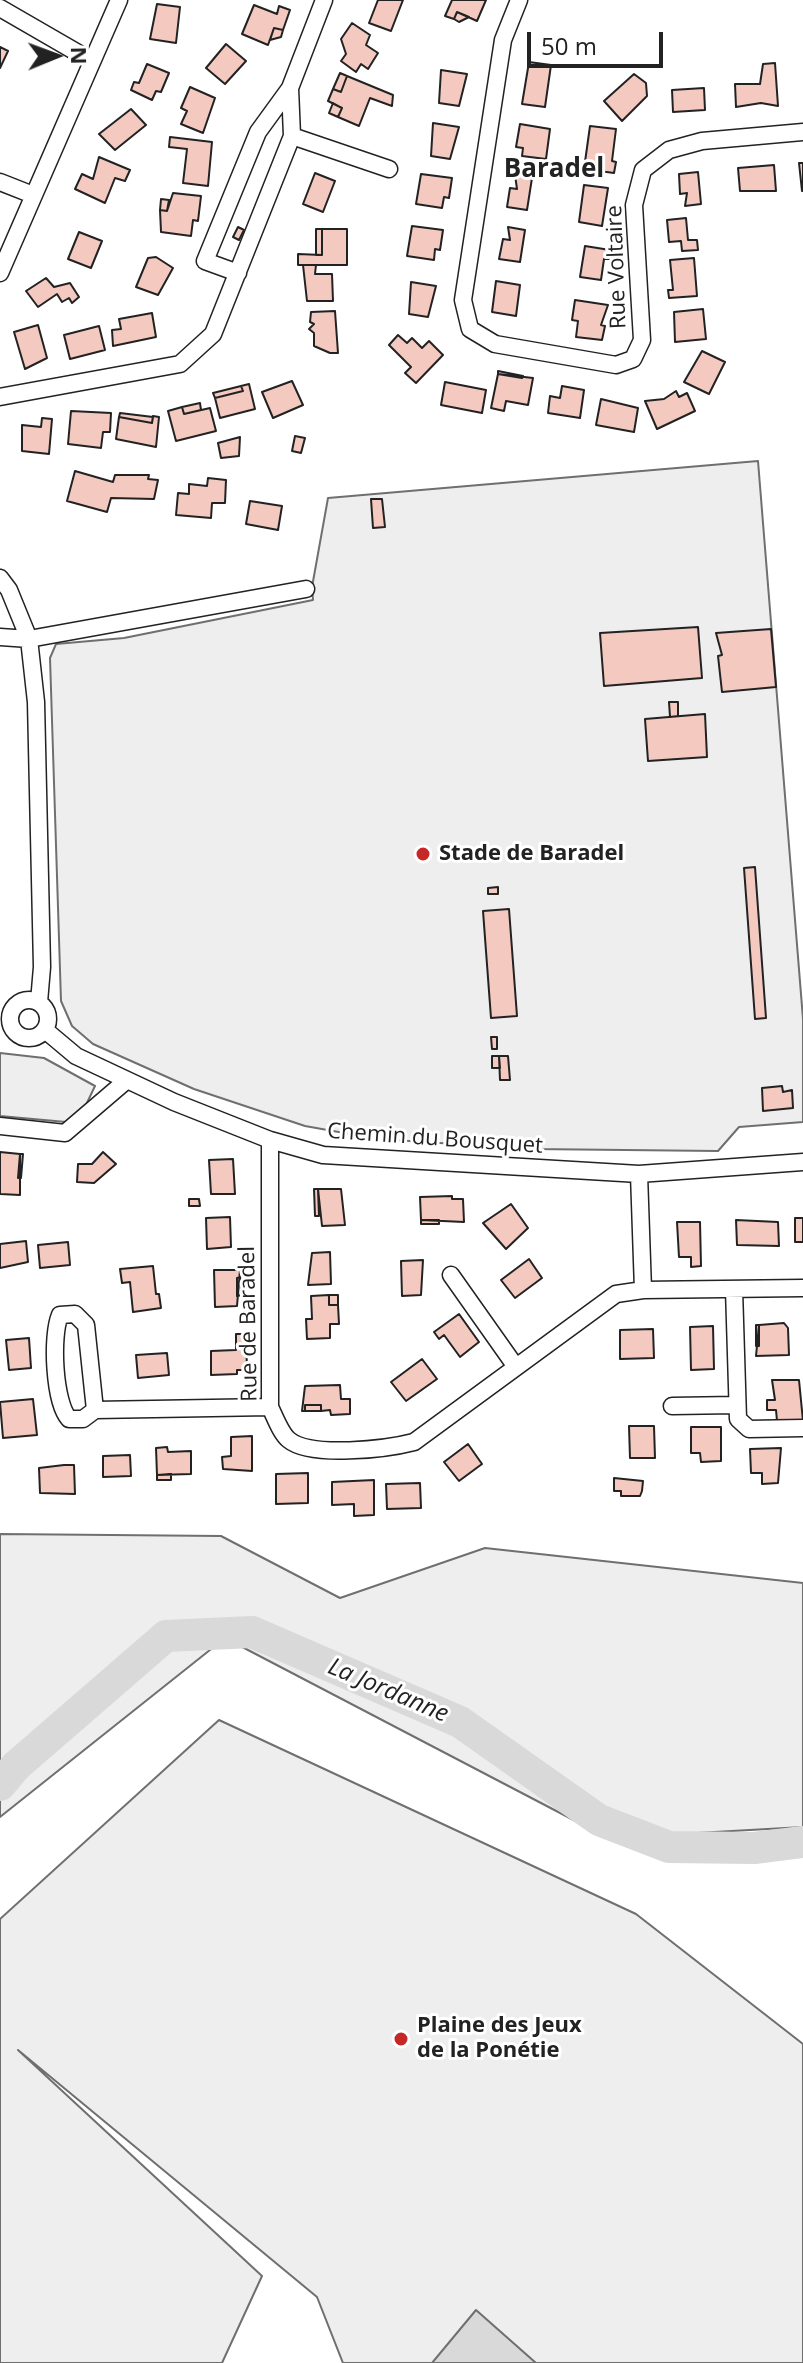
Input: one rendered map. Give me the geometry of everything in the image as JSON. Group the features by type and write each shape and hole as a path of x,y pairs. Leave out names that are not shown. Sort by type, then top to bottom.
{"street":[{"path":"0,273 90,60 119,0"},
{"path":"238,273 205,261 258,132 290,88 324,0"},
{"name":"Rue Voltaire","path":"519,0 503,40 463,300 470,329 495,344 616,365 633,359 642,340 634,205 643,170 669,150 702,141 803,132"},
{"path":"0,8 90,60"},
{"path":"0,397 180,364 213,334 292,136 290,88"},
{"path":"292,136 389,169"},
{"path":"0,182 33,195"},
{"path":"0,578 9,590 29,639 36,702 42,967 39,1002 47,1015 45,1030 27,1038 6,1028 14,1007 25,1000 39,1002"},
{"path":"0,637 29,639 306,589"},
{"name":"Chemin du Bousquet","path":"45,1030 76,1056 127,1080 270,1140 323,1155 639,1174 803,1162"},
{"path":"0,1126 65,1133 127,1080"},
{"name":"Rue de Baradel","path":"270,1140 270,1407 288,1440 309,1450 393,1448 414,1442 616,1294 643,1290 803,1288"},
{"path":"639,1174 643,1290"},
{"path":"451,1275 516,1367"},
{"path":"734,1289 738,1419 749,1429 803,1428"},
{"path":"95,1410 86,1325 75,1314 60,1315 54,1327 60,1408 69,1419 83,1419 95,1410 270,1407"},
{"path":"672,1406 736,1405"}],"shaded area":[{"name":"Stade de Baradel","path":"758,461 803,1019 803,1122 739,1127 718,1151 532,1149 378,1139 305,1126 194,1089 93,1044 72,1026 61,1001 50,658 56,644 124,638 313,600 312,587 328,498"},
{"path":"0,1053 44,1058 95,1086 85,1107 66,1122 0,1116"},
{"path":"0,1534 221,1536 340,1598 485,1548 803,1583 803,1827 608,1838 225,1638 0,1817"},
{"name":"Plaine des Jeux de la Ponétie","path":"219,1720 636,1914 803,2044 803,2363 343,2363 317,2297 18,2050 262,2276 222,2363 0,2363 0,1919"},
{"path":"476,2310 536,2363 432,2363"}],"building":[{"path":"378,0 403,0 391,31 369,23"},
{"path":"452,0 486,0 477,21 457,12 454,19 445,16"},
{"path":"157,4 180,7 176,43 150,39"},
{"path":"254,5 277,14 279,6 290,10 283,30 274,28 268,45 242,34"},
{"path":"457,12 469,17 459,22 454,19"},
{"path":"352,23 370,35 366,45 378,53 368,69 361,64 356,72 341,61 346,54 341,39"},
{"path":"274,28 283,30 281,37 270,40"},
{"path":"226,44 246,61 225,84 206,68"},
{"path":"0,47 8,51 0,68"},
{"path":"529,62 551,65 545,107 522,104"},
{"path":"775,63 778,106 761,103 736,107 735,84 760,84 763,64"},
{"path":"147,64 169,73 161,92 156,91 152,100 131,90 134,82 139,83"},
{"path":"441,70 467,74 459,106 439,103"},
{"path":"340,73 347,76 341,92 333,89"},
{"path":"634,74 646,83 647,96 622,121 604,101"},
{"path":"347,76 393,95 392,106 370,98 359,126 338,117 342,108 328,101 333,89 341,92"},
{"path":"190,87 215,98 203,133 181,124 187,111 181,108"},
{"path":"704,88 705,110 673,112 672,90"},
{"path":"333,103 342,108 338,117 329,113"},
{"path":"131,109 146,125 115,150 99,134"},
{"path":"433,123 459,127 450,159 431,156"},
{"path":"520,124 550,129 546,159 522,156 523,148 516,147"},
{"path":"590,126 616,129 612,161 616,162 614,173 584,169"},
{"path":"170,137 212,142 208,186 183,183 187,149 169,147"},
{"path":"99,157 130,170 125,181 115,178 105,203 75,189 82,174 93,179"},
{"path":"799,163 803,163 803,191 802,191"},
{"path":"774,165 776,191 740,191 738,168"},
{"path":"698,172 701,204 685,206 687,193 680,194 679,174"},
{"path":"315,173 335,181 323,212 303,204"},
{"path":"421,174 452,178 449,198 444,197 442,208 416,204"},
{"path":"515,175 532,178 527,210 507,207 510,188 517,189"},
{"path":"584,185 608,188 602,226 579,222"},
{"path":"173,193 201,196 198,221 193,220 191,236 161,232 160,210 167,211"},
{"path":"161,199 169,200 167,211 160,210"},
{"path":"686,218 688,240 697,240 698,250 682,251 681,241 669,242 667,220"},
{"path":"412,226 443,230 440,250 435,249 434,260 407,256"},
{"path":"238,227 244,230 239,240 233,237"},
{"path":"508,227 525,230 520,262 499,259 503,239 510,240"},
{"path":"316,229 322,229 322,255 316,255"},
{"path":"322,229 347,229 347,265 298,265 298,254 322,255"},
{"path":"79,232 102,241 91,268 68,259"},
{"path":"585,246 610,250 609,259 604,259 601,280 580,277"},
{"path":"156,257 173,268 158,295 136,287 148,258"},
{"path":"694,258 697,296 669,298 668,290 673,290 670,260"},
{"path":"303,265 316,265 315,274 332,274 333,301 307,301"},
{"path":"46,278 54,287 70,283 79,297 72,303 69,298 62,302 57,294 38,307 26,291"},
{"path":"496,281 520,285 516,316 492,312"},
{"path":"411,282 436,286 428,317 409,314"},
{"path":"575,300 608,305 601,325 605,326 602,340 576,337 578,321 572,320"},
{"path":"703,309 706,339 675,342 674,312"},
{"path":"335,311 338,353 330,353 314,346 314,333 309,329 314,324 310,322 311,312"},
{"path":"152,313 156,337 113,346 112,330 121,329 119,319"},
{"path":"38,325 47,358 25,369 14,332"},
{"path":"99,326 105,350 70,359 64,335"},
{"path":"398,335 407,343 412,338 422,348 429,341 443,355 416,383 405,373 411,367 389,345"},
{"path":"702,351 725,362 709,394 684,382"},
{"path":"498,371 523,376 498,374"},
{"path":"498,374 533,378 528,405 506,401 504,411 491,408"},
{"path":"292,381 303,405 273,418 262,392"},
{"path":"445,382 486,390 482,413 441,405"},
{"path":"249,384 255,409 220,418 215,398 243,391 241,386"},
{"path":"241,386 243,391 215,398 213,393"},
{"path":"562,386 584,390 580,418 548,413 550,396 560,398"},
{"path":"676,391 679,397 687,393 695,411 657,429 645,401 664,399"},
{"path":"601,399 638,408 634,432 596,425"},
{"path":"200,403 201,410 184,414 182,407"},
{"path":"182,407 184,414 210,408 216,431 176,441 168,411"},
{"path":"71,411 111,413 110,432 103,432 101,448 68,444"},
{"path":"120,413 153,417 152,423 119,417"},
{"path":"153,416 159,417 156,447 116,439 119,417 152,423"},
{"path":"42,418 52,419 49,454 22,451 22,425 41,427"},
{"path":"295,436 305,438 301,453 292,451"},
{"path":"240,437 239,456 221,458 218,443"},
{"path":"75,471 113,482 115,475 149,475 148,479 158,480 154,499 111,498 107,512 67,501"},
{"path":"208,478 226,480 225,503 212,503 211,518 176,515 178,493 189,494 189,484 207,486"},
{"path":"371,499 382,499 385,527 373,528"},
{"path":"250,501 282,506 278,530 246,524"},
{"path":"698,627 702,678 604,686 600,633"},
{"path":"771,629 776,687 722,692 718,656 722,655 716,633"},
{"path":"669,702 678,702 678,716 670,717"},
{"path":"705,714 707,757 648,761 645,719"},
{"path":"755,867 766,1018 755,1019 744,868"},
{"path":"498,887 498,894 488,894 488,888"},
{"path":"509,909 517,1016 491,1018 483,911"},
{"path":"491,1037 497,1037 497,1049 492,1049"},
{"path":"492,1056 499,1056 500,1068 492,1068"},
{"path":"499,1056 508,1056 510,1080 500,1080"},
{"path":"782,1086 783,1092 792,1090 793,1108 763,1111 762,1088"},
{"path":"0,1152 20,1154 20,1195 0,1194"},
{"path":"103,1152 116,1164 94,1183 77,1182 78,1164 92,1164"},
{"path":"20,1154 23,1154 21,1178 18,1178"},
{"path":"233,1159 235,1194 211,1194 209,1160"},
{"path":"314,1189 318,1189 319,1216 315,1216"},
{"path":"318,1189 341,1189 345,1225 322,1226"},
{"path":"452,1196 452,1199 463,1199 464,1222 421,1220 420,1197"},
{"path":"189,1199 199,1199 200,1206 189,1206"},
{"path":"511,1204 528,1228 506,1249 483,1223"},
{"path":"230,1217 231,1247 207,1249 206,1218"},
{"path":"795,1218 803,1218 803,1242 795,1242"},
{"path":"421,1220 439,1220 439,1224 421,1224"},
{"path":"736,1220 778,1222 779,1246 737,1245"},
{"path":"677,1222 700,1222 701,1266 691,1267 691,1257 679,1257"},
{"path":"26,1241 28,1262 0,1268 0,1244"},
{"path":"68,1242 70,1265 40,1268 38,1245"},
{"path":"330,1252 331,1284 308,1285 312,1253"},
{"path":"529,1259 542,1278 515,1298 501,1280"},
{"path":"423,1260 421,1295 402,1296 401,1261"},
{"path":"153,1266 161,1308 133,1312 130,1282 122,1283 120,1269"},
{"path":"214,1270 240,1270 237,1306 215,1307"},
{"path":"240,1277 243,1295 237,1296 237,1278"},
{"path":"329,1295 329,1305 338,1305 339,1324 330,1324 330,1338 307,1339 306,1319 312,1319 311,1296"},
{"path":"329,1295 338,1295 338,1305 329,1305"},
{"path":"459,1314 479,1342 460,1357 444,1335 439,1339 434,1332"},
{"path":"784,1323 788,1328 789,1355 756,1356 759,1325"},
{"path":"756,1325 759,1325 759,1346 756,1346"},
{"path":"713,1326 714,1369 691,1370 690,1327"},
{"path":"653,1329 654,1358 620,1359 620,1330"},
{"path":"236,1334 246,1334 247,1370 237,1370 237,1374 211,1375 211,1351 236,1350"},
{"path":"29,1338 31,1368 9,1370 6,1340"},
{"path":"167,1353 169,1375 138,1378 136,1355"},
{"path":"422,1359 437,1379 406,1401 391,1382"},
{"path":"772,1380 799,1380 803,1421 777,1421 776,1410 767,1410 767,1400 775,1400"},
{"path":"340,1385 341,1399 350,1399 350,1414 331,1415 330,1410 321,1411 321,1405 305,1405 305,1411 302,1411 305,1386"},
{"path":"33,1399 37,1435 3,1438 0,1402"},
{"path":"305,1405 321,1405 321,1411 305,1411"},
{"path":"629,1426 654,1426 655,1458 630,1458"},
{"path":"691,1427 721,1427 721,1461 701,1462 700,1453 691,1453"},
{"path":"252,1436 252,1471 223,1469 222,1457 231,1456 231,1437"},
{"path":"468,1444 482,1464 459,1481 444,1462"},
{"path":"167,1447 168,1452 191,1451 191,1474 157,1475 156,1448"},
{"path":"781,1448 778,1483 762,1484 762,1473 751,1473 750,1449"},
{"path":"130,1455 131,1476 103,1477 103,1456"},
{"path":"74,1465 75,1494 40,1493 39,1468"},
{"path":"308,1473 308,1503 276,1504 276,1474"},
{"path":"171,1474 171,1480 157,1480 157,1475"},
{"path":"614,1478 643,1481 640,1496 621,1496 621,1491 614,1491"},
{"path":"374,1480 374,1515 354,1516 354,1504 332,1505 332,1482"},
{"path":"420,1483 421,1508 387,1509 386,1484"}],"waterway":[{"name":"La Jordanne","path":"0,1785 16,1766 166,1636 252,1632 460,1722 599,1820 669,1847 754,1848 803,1842"}],"place":[{"name":"Stade de Baradel","path":"423,854"},
{"name":"Plaine des Jeux de la Ponétie","path":"401,2039"}],"district":[{"name":"Baradel","path":"554,170"}]}
